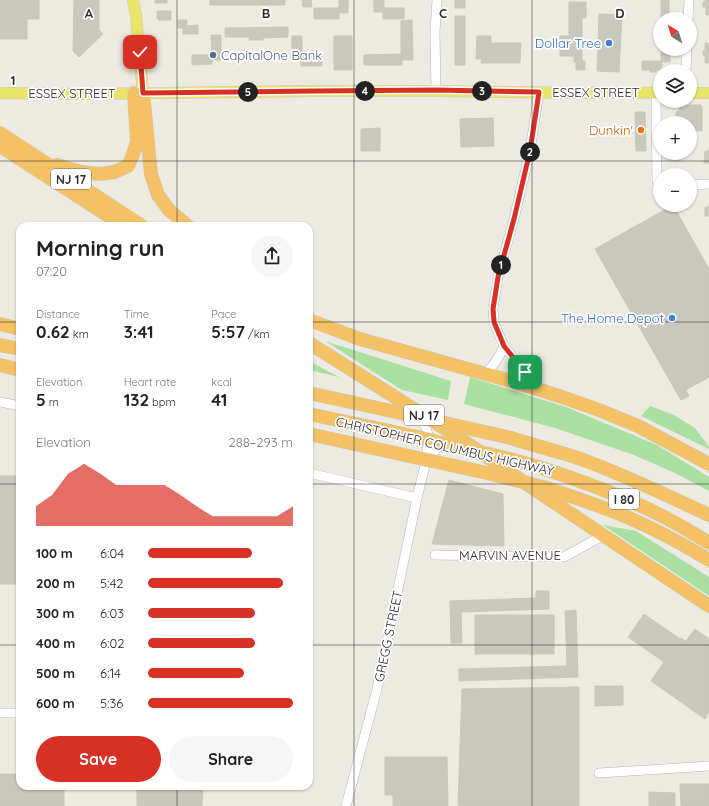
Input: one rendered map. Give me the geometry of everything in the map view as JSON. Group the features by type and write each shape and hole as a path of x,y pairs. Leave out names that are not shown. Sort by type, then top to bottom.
{"highway":[{"path":"42,160 81,172 101,174 114,172 128,166 137,142 139,93"},
{"path":"139,93 151,174 158,195 169,210 183,222"},
{"name":"NJ 17","path":"0,133 136,222"},
{"name":"NJ 17","path":"0,146 118,222"},
{"path":"313,321 360,339 538,389 599,410 638,426 709,464"},
{"path":"0,324 16,328"},
{"path":"0,345 16,348"},
{"name":"NJ 17","path":"313,346 464,441 536,491 709,606"},
{"path":"0,365 16,369"},
{"name":"CHRISTOPHER COLUMBUS HIGHWAY","path":"313,394 510,438 578,458 655,490 709,515"},
{"name":"CHRISTOPHER COLUMBUS HIGHWAY","path":"313,415 500,456 534,466 588,484 622,498 666,518 709,543"},
{"name":"CHRISTOPHER COLUMBUS HIGHWAY","path":"313,435 547,488 596,504 622,515 674,539 709,560"},
{"name":"CHRISTOPHER COLUMBUS HIGHWAY","path":"655,490 709,524"}],"main road":[{"path":"133,0 136,15 139,93"},
{"name":"ESSEX STREET","path":"0,93 436,90 653,93"},
{"path":"697,93 709,93"}],"street":[{"path":"436,90 435,32 437,0"},
{"path":"688,12 689,0"},
{"path":"538,389 504,346 494,322 493,309 498,277 514,219 530,151 539,92"},
{"path":"657,168 658,108"},
{"path":"697,184 709,184"},
{"path":"485,374 496,363 504,346"},
{"path":"0,402 16,405"},
{"name":"GREGG STREET","path":"346,806 377,689 425,465 429,438 425,425 412,408"},
{"name":"GREGG STREET","path":"425,465 437,448 450,442 464,441"},
{"path":"313,474 417,498"},
{"name":"MARVIN AVENUE","path":"436,555 564,557 604,535"},
{"path":"0,713 16,713"},
{"path":"599,773 709,766"}],"green space":[{"path":"325,341 451,381 448,400 402,390"},
{"path":"313,363 339,377 313,371"},
{"path":"470,377 566,407 657,445 709,477 709,491 675,473 634,455 555,428 464,404"},
{"path":"650,406 674,415 695,428 709,449 641,416"},
{"path":"603,525 636,531 709,577 709,596"}],"building":[{"path":"0,0 39,0 39,19 27,19 27,39 0,39"},
{"path":"74,0 99,0 99,30 103,34 79,57 73,51"},
{"path":"155,0 167,0 167,3 155,3"},
{"path":"210,0 285,0 285,5 210,5"},
{"path":"302,0 311,0 312,7 303,7"},
{"path":"339,0 348,0 348,13 339,13 339,19 314,19 314,8 339,8"},
{"path":"374,0 384,0 384,8 404,8 404,19 383,19 383,12 374,12"},
{"path":"455,0 465,0 465,8 455,8"},
{"path":"661,0 669,0 669,12 661,12"},
{"path":"705,0 709,0 709,15 706,15 706,7 703,7 703,2 705,2"},
{"path":"569,2 586,2 586,18 582,18 582,61 585,61 585,70 576,70 574,56 560,56 560,36 569,36"},
{"path":"157,11 171,11 171,20 158,20"},
{"name":"Dollar Tree","path":"599,14 622,15 619,72 597,71"},
{"path":"455,16 465,16 465,65 455,65"},
{"path":"178,20 187,20 187,26 198,25 198,34 183,34 183,28 178,28"},
{"path":"412,20 413,60 402,60 402,65 364,65 364,55 401,54 401,21"},
{"path":"288,27 288,37 249,40 250,37 225,37 225,28"},
{"path":"211,35 221,35 221,60 212,60 212,64 192,65 192,55 212,55"},
{"path":"292,36 302,36 302,55 322,55 322,66 301,66 301,60 292,60"},
{"path":"334,36 352,36 352,70 334,70"},
{"path":"477,36 491,36 491,43 521,43 520,63 481,63 482,59 476,59"},
{"path":"705,43 709,43 709,63 705,63 705,55 703,55 703,51 705,51"},
{"path":"661,56 670,56 670,62 653,64 653,72 650,72 650,70 642,70 642,61 661,61"},
{"path":"697,105 701,105 702,131 697,131 697,116 676,116 677,111 679,111 680,108 697,108"},
{"path":"635,112 645,112 646,151 636,151"},
{"path":"493,118 494,146 461,147 460,119"},
{"path":"380,128 380,151 361,151 361,129"},
{"path":"705,151 709,151 709,163 704,163"},
{"path":"705,207 709,207 709,216 705,216"},
{"name":"The Home Depot","path":"661,212 677,212 709,269 709,367 674,388 595,249"},
{"path":"709,367 709,377 686,390 682,383"},
{"path":"682,383 689,396 681,400 674,388"},
{"path":"0,476 16,476 16,584 0,584"},
{"path":"449,480 503,494 504,546 432,544"},
{"path":"536,591 549,591 549,609 461,612 462,643 451,643 450,601 536,598"},
{"path":"576,610 578,677 459,681 459,669 567,666 565,611"},
{"path":"644,614 680,639 681,638 686,641 695,629 709,639 709,712 705,719 651,681 664,662 628,637"},
{"path":"475,615 554,615 554,654 475,654"},
{"path":"595,686 623,686 623,705 595,706"},
{"path":"579,687 579,806 458,805 462,689"},
{"path":"385,757 447,757 448,806 393,806 393,795 385,795"},
{"path":"0,774 16,774 16,790 64,790 64,806 0,806"},
{"path":"680,784 709,784 709,806 681,806"},
{"path":"137,790 203,790 202,806 137,806"},
{"path":"649,792 675,793 675,806 649,806"}],"place":[{"name":"Dollar Tree","path":"609,43"},
{"name":"CapitalOne Bank","path":"213,55"},
{"name":"Dunkin'","path":"641,130"},
{"name":"The Home Depot","path":"672,318"}],"route":[{"path":"140,52 143,93 436,90 539,92 530,151 514,219 498,277 493,309 494,322 504,346 525,372"}]}
